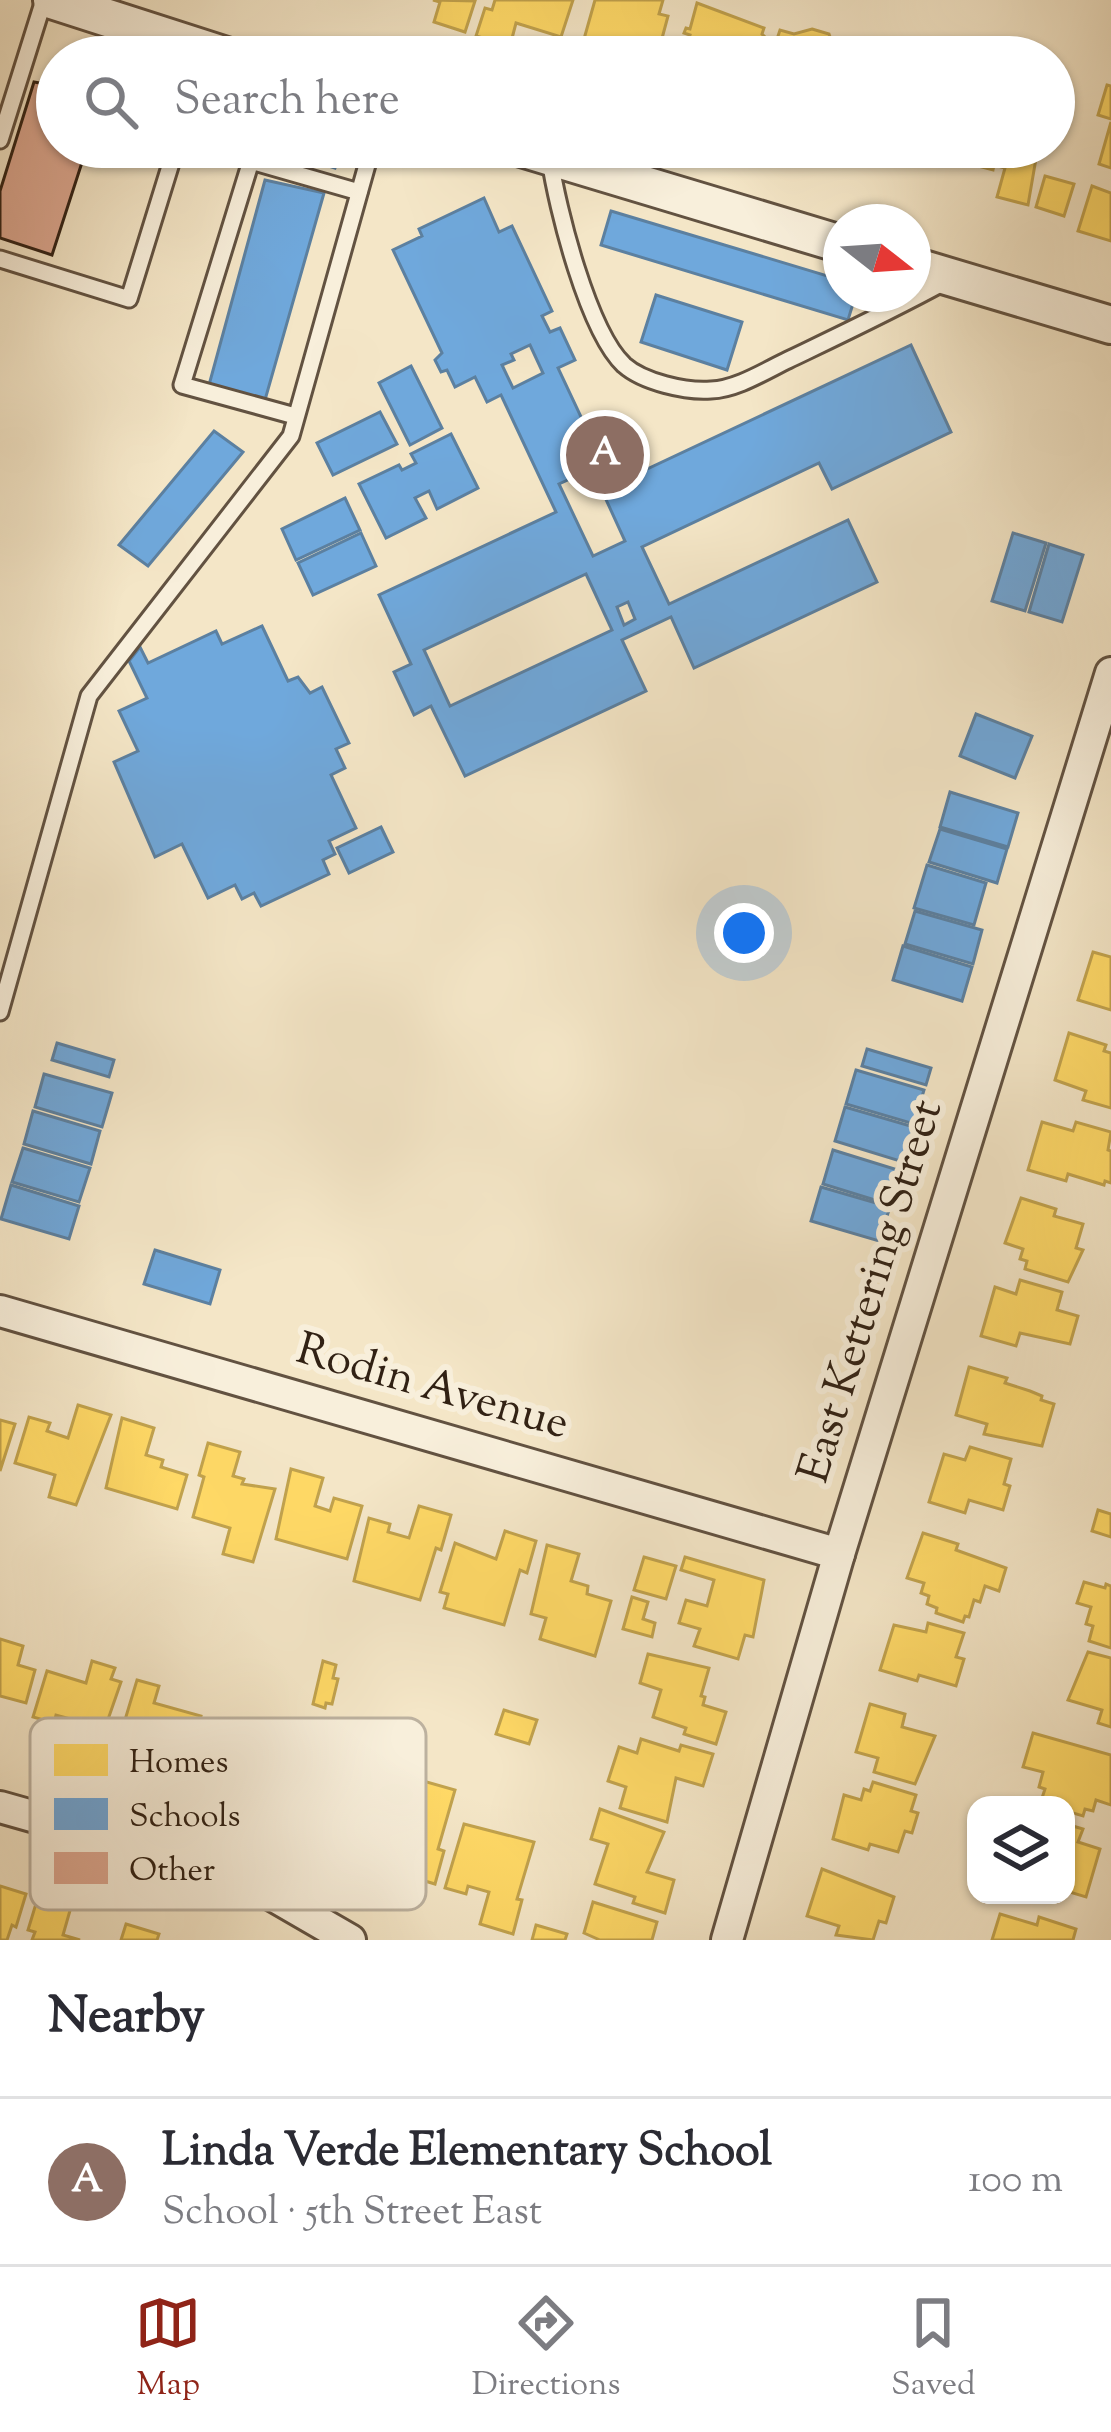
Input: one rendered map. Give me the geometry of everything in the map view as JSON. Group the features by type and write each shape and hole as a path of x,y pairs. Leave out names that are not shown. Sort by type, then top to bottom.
{"street":[{"path":"48,0 157,36"},
{"path":"587,168 823,239"},
{"path":"931,272 1111,325"},
{"name":"East Kettering Street","path":"727,1940 839,1554 1111,673"},
{"name":"Rodin Avenue","path":"0,1311 839,1554"},
{"path":"0,1808 30,1816"},
{"path":"298,1910 350,1940"}],"lane":[{"path":"0,140 48,0"},
{"path":"0,259 129,299 170,168"},
{"path":"249,168 182,385 295,416"},
{"path":"275,168 358,192"},
{"path":"0,1012 89,696 291,436 365,168"},
{"path":"541,168 600,327 625,365 651,379 687,389 715,391 752,377 952,278"}],"building: Homes":[{"path":"433,0 475,1 465,32 434,22 440,2"},
{"path":"495,0 573,0 561,36 516,23 513,36 476,36 485,8 492,10"},
{"path":"595,0 663,0 659,14 668,16 663,36 585,36"},
{"path":"697,3 764,28 764,36 684,33 690,29"},
{"path":"812,29 830,36 778,36 780,30 794,34"},
{"path":"1107,85 1111,86 1111,119 1098,115"},
{"path":"1111,122 1111,168 1099,164"},
{"path":"1005,168 1034,168 1028,205 997,197"},
{"path":"1045,176 1074,184 1064,216 1036,207"},
{"path":"1092,186 1111,193 1111,241 1078,231"},
{"path":"1093,952 1111,957 1111,1010 1078,1000"},
{"path":"1069,1033 1106,1045 1104,1051 1111,1053 1111,1108 1083,1100 1086,1091 1055,1080"},
{"path":"1042,1122 1073,1131 1076,1122 1111,1132 1111,1183 1068,1174 1066,1181 1028,1170"},
{"path":"1021,1198 1056,1209 1054,1216 1083,1224 1076,1248 1083,1250 1068,1282 1025,1269 1027,1261 1020,1259 1023,1249 1005,1243"},
{"path":"1020,1280 1062,1292 1057,1310 1078,1316 1070,1344 1020,1333 1016,1346 981,1336 995,1287 1016,1294"},
{"path":"969,1367 1007,1378 1005,1383 1054,1404 1042,1446 984,1434 987,1424 956,1415"},
{"path":"78,1405 111,1415 76,1505 49,1497 55,1475 15,1463 29,1417 50,1423 47,1431 68,1438"},
{"path":"122,1418 154,1428 146,1455 163,1460 161,1467 187,1475 177,1509 106,1488"},
{"path":"0,1420 15,1424 0,1471"},
{"path":"208,1443 240,1452 233,1476 244,1479 242,1484 275,1489 253,1562 223,1554 230,1528 193,1517"},
{"path":"970,1447 1011,1459 1003,1510 969,1500 965,1513 929,1502 944,1454 965,1460"},
{"path":"291,1469 323,1478 315,1506 330,1511 334,1498 362,1506 347,1559 276,1539"},
{"path":"419,1506 451,1515 420,1600 354,1581 369,1518 390,1524 388,1532 409,1538"},
{"path":"1098,1510 1111,1514 1111,1537 1092,1531"},
{"path":"505,1531 536,1541 527,1573 520,1570 504,1625 444,1608 448,1594 440,1592 455,1543 496,1559"},
{"path":"923,1533 1006,1568 999,1591 985,1586 980,1602 974,1600 963,1622 936,1613 937,1608 927,1604 929,1596 921,1593 924,1583 907,1578"},
{"path":"547,1545 579,1554 571,1581 588,1586 587,1594 611,1601 595,1656 540,1639 546,1618 531,1614"},
{"path":"644,1557 676,1566 666,1599 634,1590"},
{"path":"685,1557 764,1580 753,1637 745,1635 738,1659 694,1646 700,1629 679,1623 686,1600 707,1606 714,1580 681,1570"},
{"path":"1084,1582 1111,1586 1111,1648 1089,1641 1093,1626 1086,1624 1091,1607 1077,1603"},
{"path":"632,1597 648,1602 643,1619 655,1623 652,1637 623,1629"},
{"path":"928,1623 964,1633 956,1657 964,1659 956,1686 880,1670 894,1625 926,1632"},
{"path":"0,1639 23,1646 18,1665 35,1670 26,1703 0,1696"},
{"path":"1088,1652 1111,1658 1111,1727 1098,1723 1102,1710 1068,1700"},
{"path":"648,1654 709,1668 703,1705 726,1712 716,1744 653,1717 661,1690 640,1683"},
{"path":"92,1661 115,1668 111,1679 121,1682 108,1718 33,1717 47,1671 86,1683"},
{"path":"323,1661 336,1665 333,1678 338,1679 332,1704 326,1703 325,1708 313,1704"},
{"path":"137,1680 159,1686 154,1703 201,1716 201,1718 126,1718"},
{"path":"870,1704 905,1714 902,1727 935,1736 915,1784 874,1772 878,1758 856,1752"},
{"path":"504,1710 537,1720 529,1744 496,1734"},
{"path":"1033,1733 1111,1755 1111,1805 1096,1800 1093,1811 1075,1814 1075,1796 1043,1796 1045,1789 1039,1787 1043,1772 1023,1767"},
{"path":"641,1739 679,1751 681,1745 713,1754 703,1786 676,1778 667,1822 620,1808 626,1787 608,1781 619,1747 637,1753"},
{"path":"426,1782 455,1790 438,1849 444,1851 435,1884 426,1881"},
{"path":"873,1782 916,1795 911,1811 918,1813 912,1833 905,1831 898,1852 870,1844 868,1850 833,1839 844,1795 861,1800 864,1789 870,1791"},
{"path":"600,1809 664,1832 647,1872 674,1880 665,1913 595,1884 608,1844 591,1839"},
{"path":"464,1824 534,1842 517,1899 522,1900 513,1934 480,1924 489,1892 468,1886 466,1894 445,1888"},
{"path":"1075,1827 1083,1829 1078,1842 1100,1849 1086,1897 1075,1894"},
{"path":"822,1869 894,1897 886,1923 879,1921 873,1940 836,1935 839,1926 807,1916"},
{"path":"0,1886 26,1894 7,1940 0,1940"},
{"path":"593,1902 657,1922 652,1940 600,1940 584,1933"},
{"path":"34,1910 70,1910 63,1935 80,1940 32,1940 35,1932 28,1930"},
{"path":"1000,1914 1037,1925 1039,1917 1076,1929 1073,1940 992,1940"},
{"path":"126,1924 159,1934 157,1940 121,1940"},
{"path":"536,1925 567,1934 565,1940 532,1940"}],"building: Schools":[{"path":"265,180 324,193 265,400 209,385"},
{"path":"484,198 499,232 512,226 552,311 542,316 550,332 560,328 575,360 558,368 613,485 911,345 951,432 832,489 819,463 642,547 669,604 848,520 877,582 694,668 671,617 622,640 646,691 465,776 431,706 414,715 394,672 411,664 379,595 556,512 501,395 487,402 475,377 455,387 447,370 441,372 435,360 442,353 393,250 422,236 419,229","holes":["530,345 543,373 513,388 502,365 514,360 511,354","592,469 625,541 593,556 559,484","586,574 612,630 450,706 424,650","628,602 635,619 624,625 617,607"]},
{"path":"611,211 823,275 823,312 850,312 848,320 601,245"},
{"path":"656,295 742,322 727,370 641,342"},
{"path":"411,366 442,428 410,445 379,383"},
{"path":"380,412 397,444 333,475 317,443"},
{"path":"214,431 243,452 148,566 119,545"},
{"path":"451,434 478,488 437,509 429,491 415,498 426,518 386,538 359,484 399,465 402,470 416,463 411,454"},
{"path":"345,498 360,530 296,560 282,529"},
{"path":"361,533 376,566 313,595 298,563"},
{"path":"1013,533 1046,543 1025,611 992,601"},
{"path":"1049,544 1083,555 1062,622 1029,612"},
{"path":"262,626 288,681 298,677 310,693 322,687 349,743 336,749 345,768 331,775 356,828 329,841 335,854 323,860 329,874 261,906 254,893 242,899 235,885 208,898 182,844 155,857 114,762 138,751 119,711 147,698 129,661 140,647 148,663 216,631 222,644"},
{"path":"976,714 1032,736 1015,778 960,756"},
{"path":"950,792 1018,813 1008,847 940,827"},
{"path":"381,827 393,852 349,873 337,848"},
{"path":"940,829 1007,849 997,883 929,862"},
{"path":"927,865 986,883 974,925 914,908"},
{"path":"915,911 982,930 973,964 905,944"},
{"path":"903,946 972,967 962,1001 893,980"},
{"path":"57,1043 114,1060 109,1077 52,1060"},
{"path":"867,1049 931,1068 926,1085 862,1066"},
{"path":"856,1070 924,1090 914,1124 846,1104"},
{"path":"44,1074 112,1093 102,1127 35,1107"},
{"path":"845,1107 914,1127 903,1162 835,1141"},
{"path":"33,1111 100,1131 91,1164 24,1144"},
{"path":"23,1148 90,1168 79,1202 12,1182"},
{"path":"833,1150 901,1171 891,1205 823,1184"},
{"path":"11,1185 79,1206 69,1239 1,1219"},
{"path":"821,1187 890,1207 879,1241 811,1221"},
{"path":"155,1250 220,1270 210,1304 144,1284"}],"building: Other":[{"path":"36,82 36,168 80,168 52,255 0,238 0,191"}],"place":[{"name":"Linda Verde Elementary School","path":"605,455"}]}
